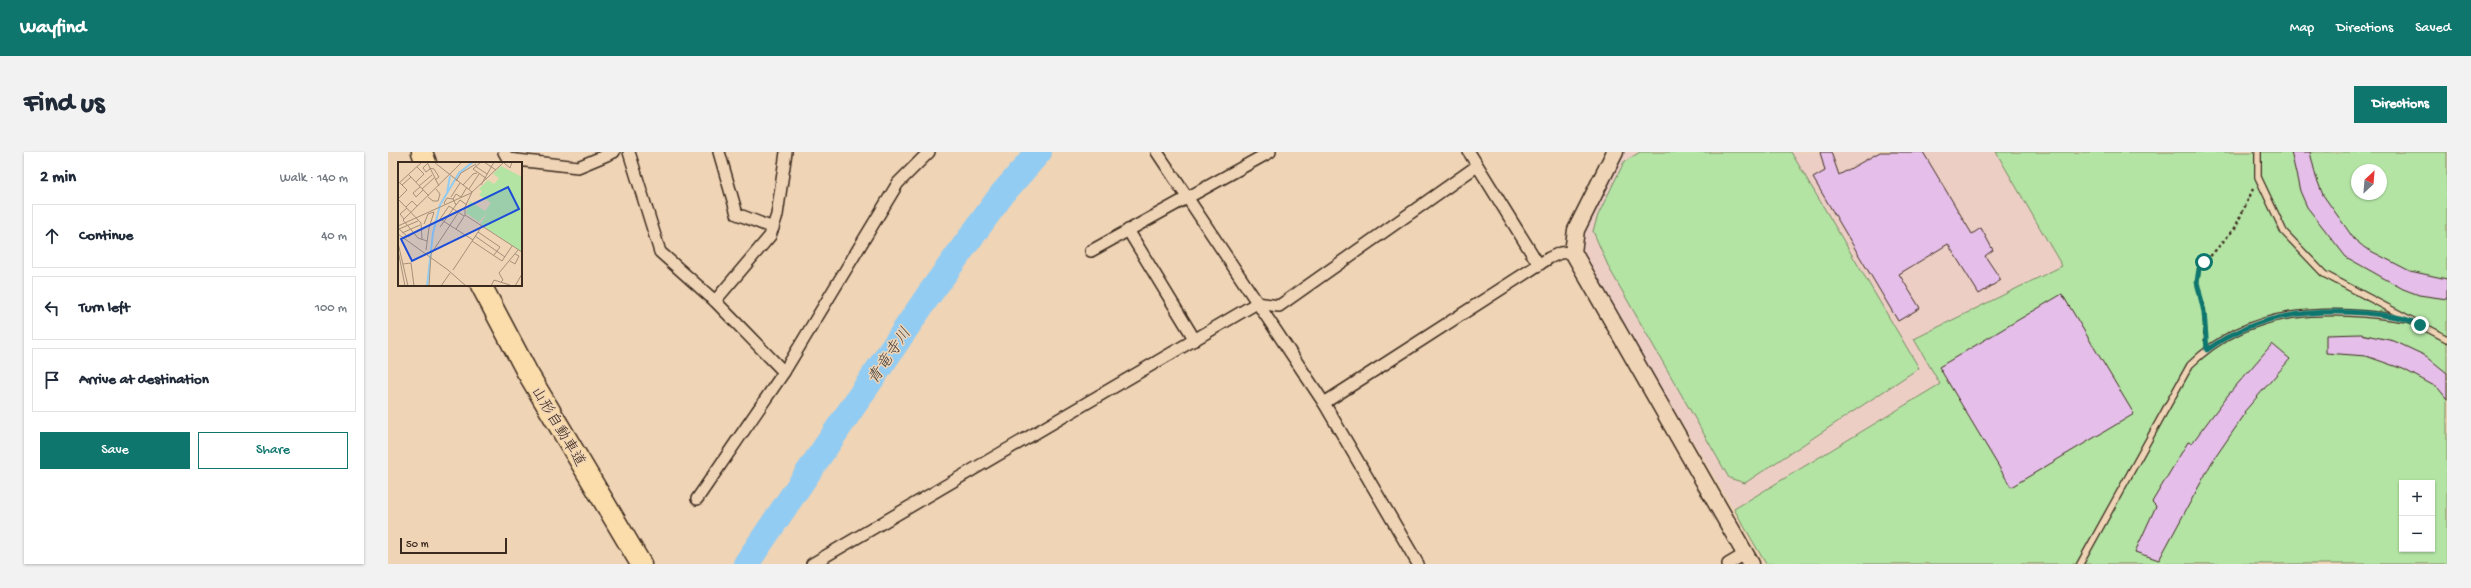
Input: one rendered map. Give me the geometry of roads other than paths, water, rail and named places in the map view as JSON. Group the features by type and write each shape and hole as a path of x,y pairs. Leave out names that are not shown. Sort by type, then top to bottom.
{"highway":[{"path":"422,152 426,162"},
{"name":"山形自動車道","path":"482,286 528,372 641,564"}],"street":[{"path":"504,152 508,159 578,167 614,152"},
{"path":"629,152 660,252 715,301 784,372"},
{"path":"719,152 737,214 772,228"},
{"path":"715,301 770,236 777,214 786,152"},
{"path":"697,498 784,372 898,183 929,152"},
{"path":"1157,152 1189,197 1257,303 1324,403 1418,564"},
{"path":"1091,251 1270,152"},
{"path":"1469,152 1539,265"},
{"path":"1615,152 1576,230 1573,252 1748,559 1728,564"},
{"path":"812,564 1257,303 1279,306 1477,166"},
{"path":"1128,230 1195,340"},
{"path":"1324,403 1539,265 1560,253 1573,252"}],"lane":[{"path":"2258,152 2258,177 2284,232 2324,274 2447,339"},
{"path":"2080,564 2190,365 2207,350 2228,336 2250,326 2276,318 2308,312 2370,314 2408,319"}],"waterway":[{"name":"青竜寺川","path":"746,564 928,296 1003,193 1039,152"}]}
